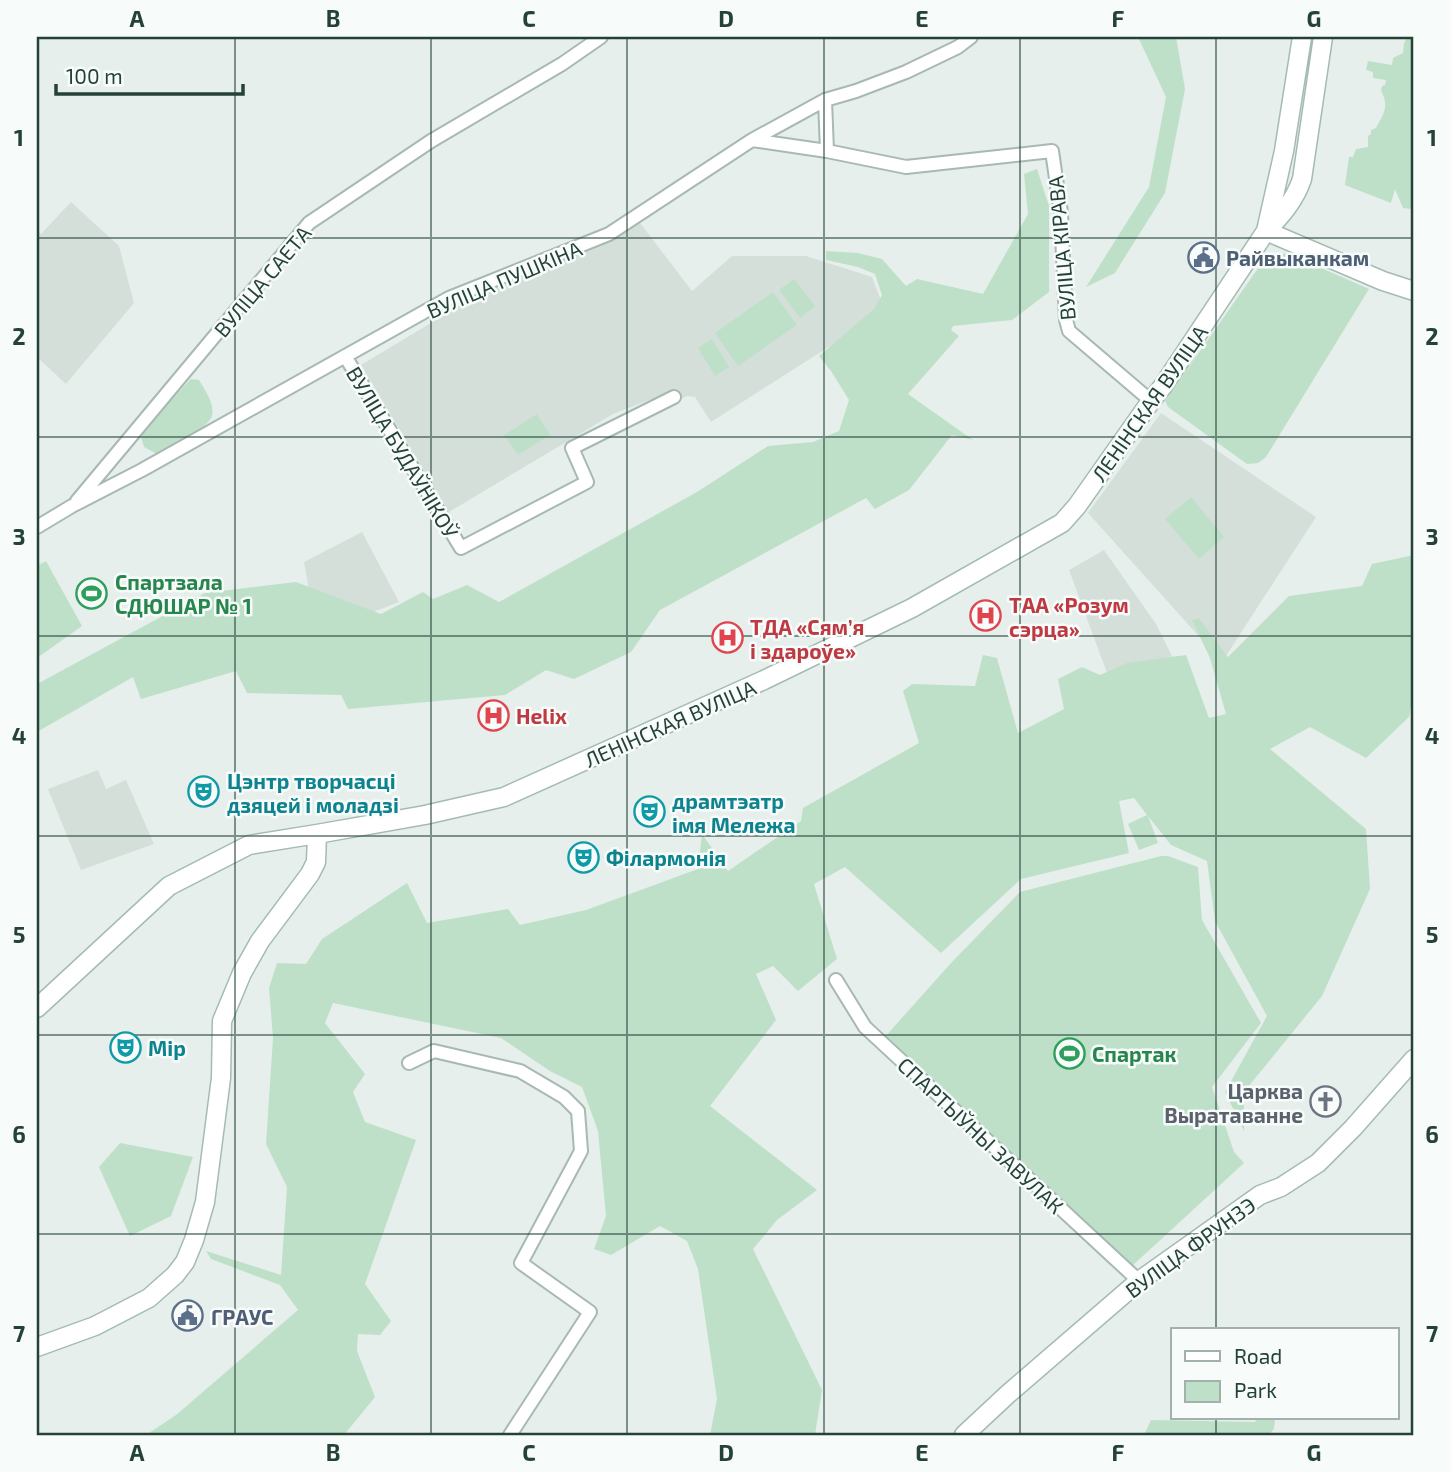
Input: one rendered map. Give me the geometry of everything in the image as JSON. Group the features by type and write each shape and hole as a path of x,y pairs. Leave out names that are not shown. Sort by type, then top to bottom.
{"main road":[{"path":"1266,231 1281,216 1302,180 1323,37"},
{"path":"1314,96 1320,81 1329,37"},
{"path":"1266,231 1284,151 1302,38"},
{"path":"1266,231 1383,281 1414,291"},
{"name":"ЛЕНІНСКАЯ ВУЛІЦА","path":"37,1008 169,886 196,870 249,845 425,815 504,797 764,680 912,608 1062,523 1163,386 1266,231"},
{"path":"37,1347 95,1326 149,1298 175,1275 185,1262 205,1202 221,1078 222,1021 242,972 260,941 310,874 316,862 317,834"},
{"name":"ВУЛІЦА ФРУНЗЭ","path":"964,1435 1139,1281 1260,1195 1281,1187 1318,1163 1414,1059"}],"street":[{"name":"ВУЛІЦА САЕТА","path":"72,506 309,223 431,141 562,64 601,37"},
{"name":"ВУЛІЦА ПУШКІНА","path":"37,527 449,298 609,234 752,140 825,100 906,72 958,47 971,37"},
{"path":"825,100 827,151"},
{"name":"ВУЛІЦА КІРАВА","path":"752,140 827,151 906,167 1052,151 1061,213 1066,320 1069,331 1150,401"},
{"name":"ВУЛІЦА БУДАЎНІКОЎ","path":"345,356 461,548 587,482 572,448 674,397"},
{"name":"СПАРТЫЎНЫ ЗАВУЛАК","path":"836,980 865,1027 1139,1281"},
{"path":"409,1063 434,1051 520,1071 564,1097 578,1111 581,1151 521,1263 590,1312 510,1435"}],"shaded area":[{"path":"71,202 119,246 134,303 66,384 37,357 37,230 41,234"},
{"path":"640,223 692,291 732,256 806,256 872,277 885,311 711,422 695,397 687,396 676,401 670,392 613,414 449,512 361,365 479,294 534,273"},
{"path":"1161,413 1316,517 1222,662 1088,513"},
{"path":"362,532 399,602 347,622 313,613 304,562"},
{"path":"1104,550 1156,624 1186,684 1110,681 1069,570"},
{"path":"98,770 106,789 126,780 154,844 81,870 48,789"}],"green space":[{"path":"1138,37 1176,37 1185,89 1165,193 1115,273 1086,287 1149,187 1166,97"},
{"path":"1407,37 1414,37 1414,202 1411,209 1403,208 1395,189 1391,203 1345,185 1349,157 1353,157 1356,149 1368,147 1368,136 1371,130 1376,128 1384,110 1385,101 1381,91 1386,80 1373,78 1373,72 1366,70 1368,61 1392,65 1393,58 1403,53"},
{"path":"1037,169 1049,206 1049,292 1012,320 953,326 951,330 959,336 908,394 973,440 952,435 909,490 875,509 866,498 660,610 631,652 574,679 546,670 505,695 348,709 341,695 247,693 236,671 141,699 133,677 37,732 37,684 205,593 296,582 381,614 423,592 433,599 467,585 499,602 697,492 768,446 813,442 839,431 849,400 819,356 874,309 882,295 875,274 826,260 826,251 858,253 882,259 906,286 917,279 983,294 1028,214 1024,174"},
{"path":"1287,253 1369,289 1266,457 1258,463 1247,464 1168,407 1165,401 1261,264 1267,257"},
{"path":"794,279 815,306 800,318 779,290"},
{"path":"773,292 797,325 738,366 715,333"},
{"path":"712,339 729,367 715,376 698,348"},
{"path":"191,379 199,380 209,397 213,411 209,421 196,432 157,454 144,447 141,437 153,419"},
{"path":"537,414 550,435 518,455 504,435"},
{"path":"1191,497 1224,537 1199,559 1165,519"},
{"path":"1414,555 1414,692 1409,717 1366,758 1310,727 1270,749 1366,829 1370,889 1322,996 1244,1092 1244,1131 1225,1092 1267,1016 1215,921 1207,861 1171,845 1148,816 1158,843 1139,850 1128,824 1147,815 1134,798 1119,801 1129,853 1021,879 941,953 845,867 814,884 837,959 798,991 773,966 756,974 776,1020 710,1106 817,1190 777,1220 753,1249 822,1390 815,1435 710,1435 717,1399 698,1269 687,1241 660,1226 611,1255 594,1249 606,1216 598,1131 582,1087 550,1071 501,1038 333,1003 325,1023 365,1074 353,1092 365,1122 416,1140 365,1284 391,1321 380,1335 358,1334 357,1351 375,1397 344,1435 146,1435 176,1415 298,1310 280,1285 211,1259 206,1251 281,1275 287,1187 266,1144 273,1038 269,988 277,963 306,964 322,939 407,883 427,923 508,909 520,925 586,910 698,869 702,834 728,871 801,821 803,808 919,743 903,691 912,684 975,686 983,655 997,658 1018,733 1064,709 1058,679 1082,667 1100,675 1127,663 1186,655 1209,718 1226,714 1210,658 1192,620 1199,618 1228,657 1289,596 1362,586 1372,564"},
{"path":"46,561 82,626 37,658 37,566"},
{"name":"Спартак","path":"1161,856 1198,867 1202,920 1261,1023 1212,1087 1234,1152 1244,1163 1132,1266 884,1038 1020,892"},
{"path":"120,1143 193,1157 171,1216 130,1236 99,1167"},
{"path":"1151,1420 1275,1420 1274,1429 1268,1435 1144,1435"}],"place":[{"name":"Райвыканкам","path":"1203,257"},
{"name":"Спартзала СДЮШАР № 1","path":"92,593"},
{"name":"ТАА «Розум сэрца»","path":"986,616"},
{"name":"ТДА «Сямʼя і здароўе»","path":"727,638"},
{"name":"Helix","path":"493,715"},
{"name":"Цэнтр творчасці дзяцей і моладзі","path":"204,792"},
{"name":"драмтэатр імя Мележа","path":"649,812"},
{"name":"Філармонія","path":"583,857"},
{"name":"Мір","path":"125,1047"},
{"name":"Спартак","path":"1069,1053"},
{"name":"Царква Выратаванне","path":"1326,1102"},
{"name":"ГРАУС","path":"188,1316"}]}
